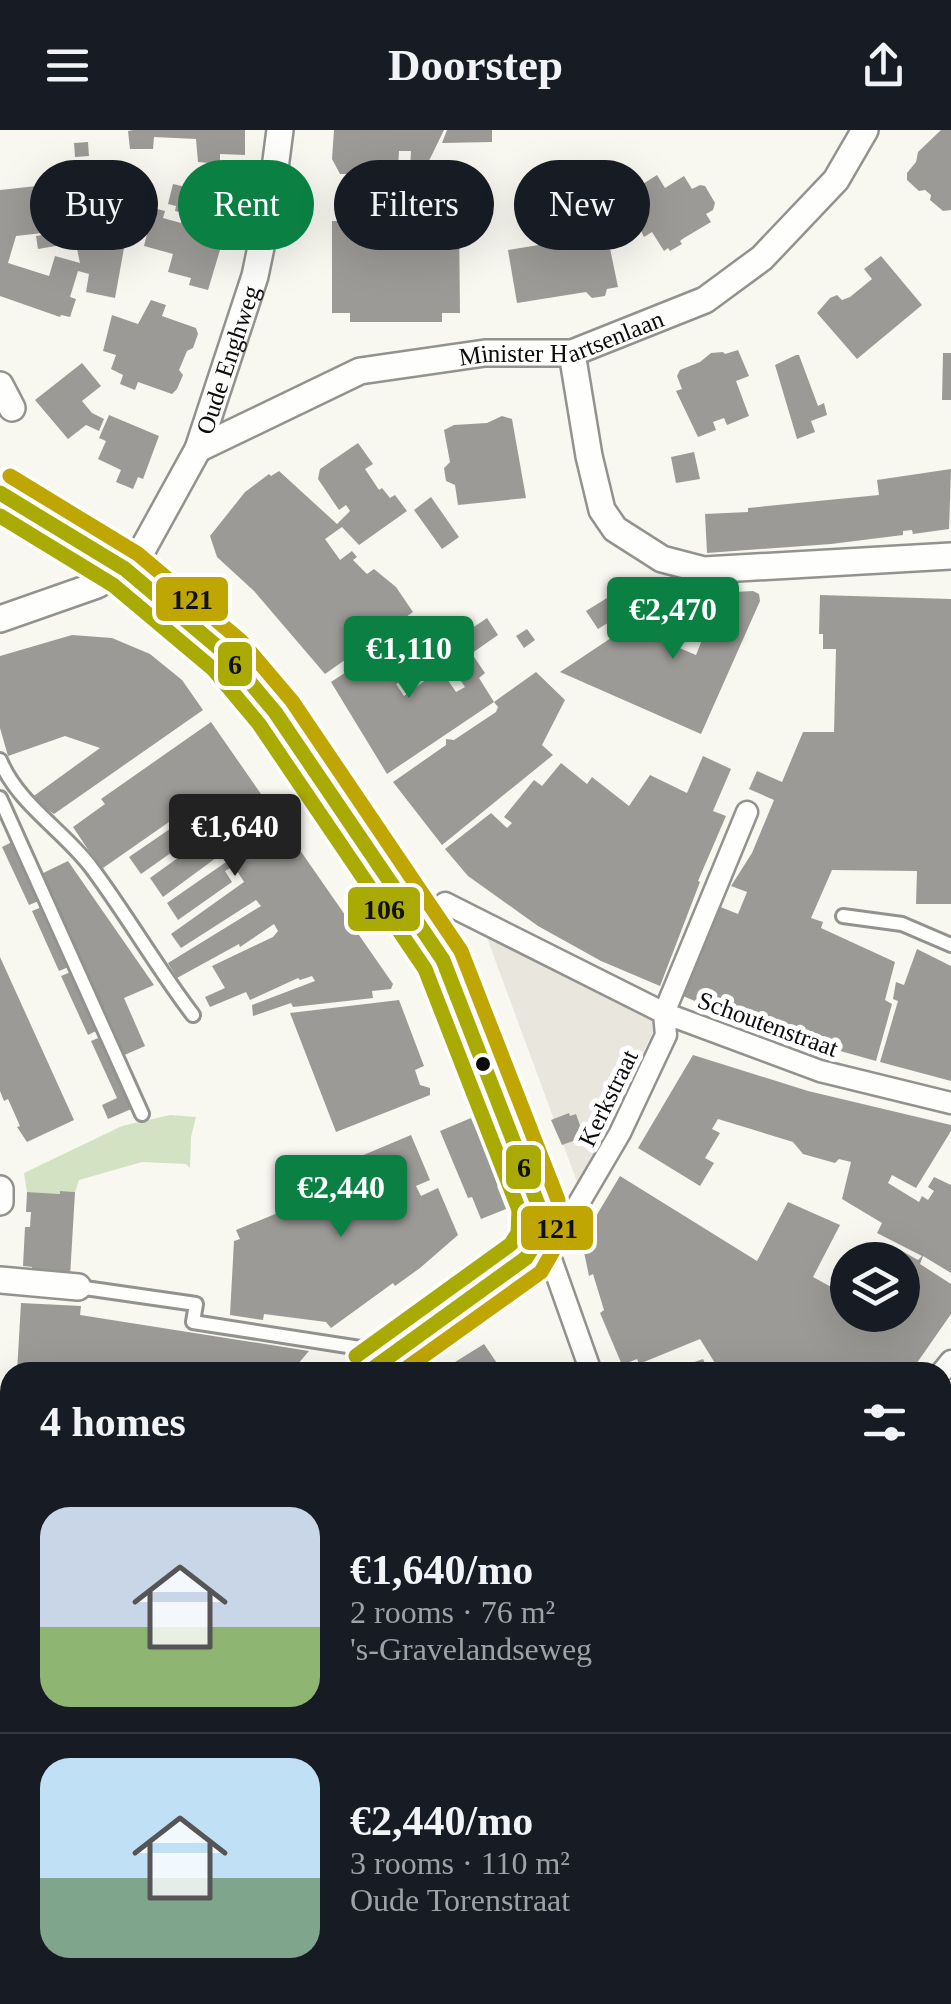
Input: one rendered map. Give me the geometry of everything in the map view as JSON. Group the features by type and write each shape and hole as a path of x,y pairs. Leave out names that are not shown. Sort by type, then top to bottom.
{"main road":[{"path":"0,493 125,570 227,655 317,772 443,960 529,1176 539,1207 538,1239 526,1258 383,1362"}],"street":[{"name":"Oude Enghweg","path":"125,570 144,547 198,449 255,276 280,130"},
{"name":"Minister Hartsenlaan","path":"198,449 360,371 485,353 572,353 706,300 762,258 836,180 865,130"},
{"path":"572,353 602,510 615,528 662,559 704,570 951,556"},
{"path":"0,620 60,600 125,570"},
{"name":"Schoutenstraat","path":"746,812 664,1013 820,1071 951,1103"},
{"path":"445,903 664,1013"},
{"name":"Kerkstraat","path":"538,1239 566,1226 596,1176 666,1035 664,1013"},
{"path":"0,1190 0,1202"},
{"path":"538,1239 552,1262 587,1362"},
{"path":"0,1280 78,1287"}],"lane":[{"path":"1,764 18,790 89,865 193,1015"},
{"path":"0,798 142,1114"},
{"path":"843,916 902,924 951,944"},
{"path":"78,1287 196,1304 193,1322 373,1350 374,1362"}],"green space":[{"path":"170,1115 196,1117 190,1168 186,1164 142,1162 79,1180 75,1192 27,1192 24,1173 122,1126"}],"shaded area":[{"path":"486,935 658,1021 579,1187 563,1144"}],"building":[{"path":"245,130 245,155 220,154 220,160 198,160 196,139 154,137 153,149 130,149 128,131"},
{"path":"334,130 444,130 429,160 410,160 411,151 399,151 398,160 334,163"},
{"path":"447,130 492,130 492,142 442,143"},
{"path":"941,130 951,130 951,210 943,211 930,200 931,195 907,180 918,152"},
{"path":"88,142 89,156 75,157 74,143"},
{"path":"657,175 665,188 684,176 692,189 705,186 715,203 706,214 711,222 680,241 682,244 664,251 650,233 650,179"},
{"path":"173,184 178,185 178,212 176,206 168,204"},
{"path":"30,187 30,234 16,236 8,263 49,276 55,256 80,263 77,250 124,250 115,298 86,292 89,274 78,271 70,297 76,299 70,317 0,296 0,190"},
{"path":"158,209 165,211 163,218 178,222 178,250 220,250 208,290 189,285 191,278 168,272 173,254 158,250"},
{"path":"332,221 334,250 459,250 460,313 442,313 442,322 350,322 350,313 332,313"},
{"path":"508,250 610,250 618,287 607,289 605,296 592,298 586,292 517,303"},
{"path":"881,256 922,305 857,359 817,313 830,298 850,297 872,279 864,269"},
{"path":"151,300 166,305 162,316 196,328 198,334 193,348 187,351 179,370 183,375 172,394 138,382 135,390 120,384 123,375 111,369 116,355 103,351 112,315 138,324"},
{"path":"738,350 749,376 736,381 749,416 727,425 724,418 713,422 716,430 698,437 676,391 682,389 677,376 680,370 711,353"},
{"path":"943,353 951,353 951,400 942,400"},
{"path":"796,355 818,406 824,403 827,415 811,421 815,432 797,439 775,365"},
{"path":"82,363 101,386 82,401 104,419 99,431 86,425 68,439 35,400"},
{"path":"109,415 159,436 143,479 138,477 133,489 116,482 121,470 98,459 106,441 99,438"},
{"path":"502,416 512,419 526,498 458,505 455,485 446,481 444,468 450,462 444,430 454,425 487,423"},
{"path":"358,443 373,464 365,469 379,490 382,488 390,498 395,495 407,511 359,545 342,527 325,539 340,560 352,551 357,557 353,560 367,574 374,569 396,587 413,612 325,674 254,591 217,557 210,536 245,492 279,471 337,524 350,511 346,505 339,510 318,479 320,469"},
{"path":"694,452 700,479 676,483 671,457"},
{"path":"951,469 949,529 913,534 912,530 903,531 903,535 831,544 707,553 705,514 879,495 877,480"},
{"path":"431,497 459,537 442,549 414,510"},
{"path":"620,590 632,608 598,629 586,611"},
{"path":"698,594 759,594 760,601 701,734 560,672 623,630 612,625 615,621 696,655 702,640 696,631"},
{"path":"820,595 951,599 951,904 916,904 917,871 832,870 811,918 823,922 821,928 895,962 885,1000 892,1004 876,1061 758,1028 683,996 718,906 738,914 747,892 731,886 752,853 774,800 749,789 757,771 782,782 803,732 834,732 836,649 823,649 823,634 819,634"},
{"path":"487,618 498,635 465,658 453,641"},
{"path":"527,629 535,640 524,648 516,636"},
{"path":"72,635 112,638 150,654 182,680 203,710 54,814 31,798 100,748 65,736 8,756 0,728 0,656"},
{"path":"413,643 426,662 447,644 457,659 441,670 456,692 465,687 454,671 474,657 485,673 479,678 494,702 387,774 331,682 384,647 391,657","holes":["428,666 434,674 404,696 396,684"]},
{"path":"536,672 565,700 542,745 553,755 442,845 393,782 446,745 446,739 454,740 496,712 494,702"},
{"path":"211,722 393,984 391,989 372,991 373,998 293,1007 291,1003 253,1016 252,1005 315,981 312,976 298,978 250,1000 246,992 210,1007 205,997 225,988 212,966 278,931 274,924 240,947 239,944 177,978 168,963 261,906 256,900 181,948 171,934 244,882 234,866 225,871 232,882 178,920 167,903 229,860 224,852 163,897 150,878 211,834 205,825 141,874 129,857 196,811 192,806 103,868 89,851 73,827 105,804 101,799"},
{"path":"703,756 731,769 713,811 726,816 660,986 601,961 538,926 468,876 445,849 491,813 507,828 512,823 504,817 534,780 542,786 561,763 587,784 592,777 629,806 650,775 687,793"},
{"path":"14,841 41,900 29,905 2,847"},
{"path":"68,861 154,985 124,998 145,1046 120,1057 37,876"},
{"path":"44,906 71,966 59,971 32,911"},
{"path":"917,949 951,966 951,1081 880,1062 898,1001 893,999 896,982 904,985"},
{"path":"0,957 74,1120 27,1142 17,1127 20,1126 8,1099 4,1101 0,1091"},
{"path":"73,971 100,1029 88,1035 61,976"},
{"path":"399,1000 424,1066 415,1070 420,1085 430,1088 430,1095 336,1132 290,1013"},
{"path":"103,1036 136,1107 108,1119 102,1105 117,1098 91,1041"},
{"path":"693,1055 808,1091 951,1125 916,1188 892,1175 888,1183 919,1202 922,1196 928,1200 934,1191 928,1187 934,1177 951,1185 951,1273 923,1256 920,1264 920,1242 895,1242 877,1233 882,1223 842,1199 851,1162 839,1159 835,1163 803,1154 793,1142 718,1119 712,1129 720,1133 705,1158 714,1163 700,1186 638,1148"},
{"path":"576,1114 584,1137 562,1145 551,1120"},
{"path":"471,1118 500,1185 497,1186 506,1209 481,1219 440,1131"},
{"path":"411,1135 430,1180 416,1186 421,1196 438,1188 458,1235 420,1268 331,1328 326,1322 264,1314 263,1320 230,1315 234,1241 240,1239 236,1230 280,1212 277,1204 305,1193 302,1187 318,1181 316,1175"},
{"path":"620,1176 757,1261 788,1202 840,1225 813,1277 830,1286 830,1332 920,1332 920,1264 951,1284 951,1314 918,1362 714,1362 700,1339 644,1362 621,1362 600,1313 604,1310 593,1274 589,1276 584,1252 589,1228"},
{"path":"27,1192 75,1192 70,1277 32,1274 32,1267 23,1266 25,1227 30,1227 31,1212 26,1212"},
{"path":"21,1303 81,1306 80,1315 309,1351 300,1362 18,1362"},
{"path":"484,1344 496,1362 455,1362"}],"transit line":[{"name":"121","path":"10,476 138,554 241,641 292,701 461,951 558,1200 557,1244 541,1272 415,1362"},
{"name":"6","path":"0,493 125,569 227,655 275,712 443,960 539,1207 538,1239 526,1258 382,1362"},
{"name":"106","path":"0,516 113,585 213,669 259,724 425,969 519,1210 518,1233 511,1244 356,1356"}]}
